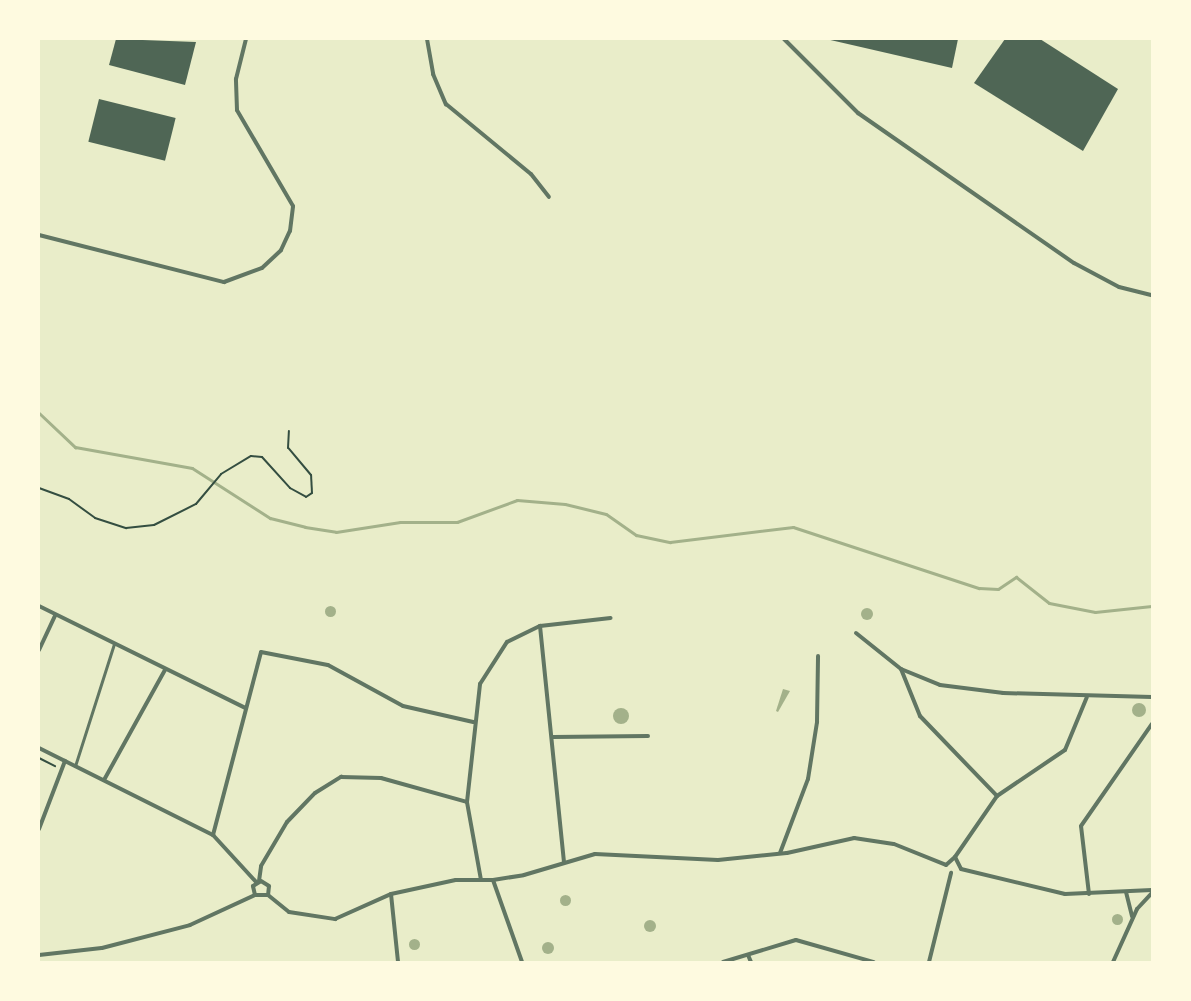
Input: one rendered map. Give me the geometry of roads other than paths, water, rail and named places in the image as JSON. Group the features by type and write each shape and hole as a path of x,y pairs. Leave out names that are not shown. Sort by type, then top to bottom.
{"street":[{"path":"39,235 224,282 244,278 268,262 290,230 293,206 237,110 236,79 246,39"},
{"path":"427,39 433,74 446,104 531,174 549,197"},
{"path":"784,39 846,103 1074,263 1119,287 1152,295"},
{"path":"39,606 245,708"},
{"path":"39,650 56,615"},
{"path":"481,880 467,802 473,722 480,684 507,642 540,626 611,618"},
{"path":"540,626 553,737 564,862"},
{"path":"856,632 901,669 940,685 1087,698 1152,696"},
{"path":"75,766 114,644"},
{"path":"213,835 261,652 328,665 403,706 473,722"},
{"path":"780,853 808,779 817,722 818,656"},
{"path":"901,669 920,716 997,796"},
{"path":"104,780 165,670"},
{"path":"946,865 955,857 997,796 1065,750 1087,698"},
{"path":"1089,894 1081,826 1152,724"},
{"path":"553,737 648,736"},
{"path":"39,748 213,835 258,882 269,886 268,895"},
{"path":"39,829 65,761"},
{"path":"255,895 261,866 287,822 315,793 341,777 381,778 467,802"},
{"path":"39,955 102,948 190,924 255,895 268,895 289,912 335,919 391,894 456,880 493,880 595,854 718,860 780,853 854,838 894,844 946,865 951,873 929,962"},
{"path":"955,857 961,869"},
{"path":"951,873 961,869 1065,894 1152,891"},
{"path":"493,880 522,962"},
{"path":"1113,962 1132,920 1152,891"},
{"path":"1126,892 1133,904 1132,920"},
{"path":"391,894 398,962"},
{"path":"723,962 796,940 874,962"},
{"path":"748,955 751,962"}],"waterway":[{"path":"39,413 75,447 192,468 270,518 305,527 336,532 400,522 457,522 517,500 565,504 606,514 636,535 670,542 793,527 979,588 998,589 1016,577 1049,603 1095,612 1152,606"}]}
